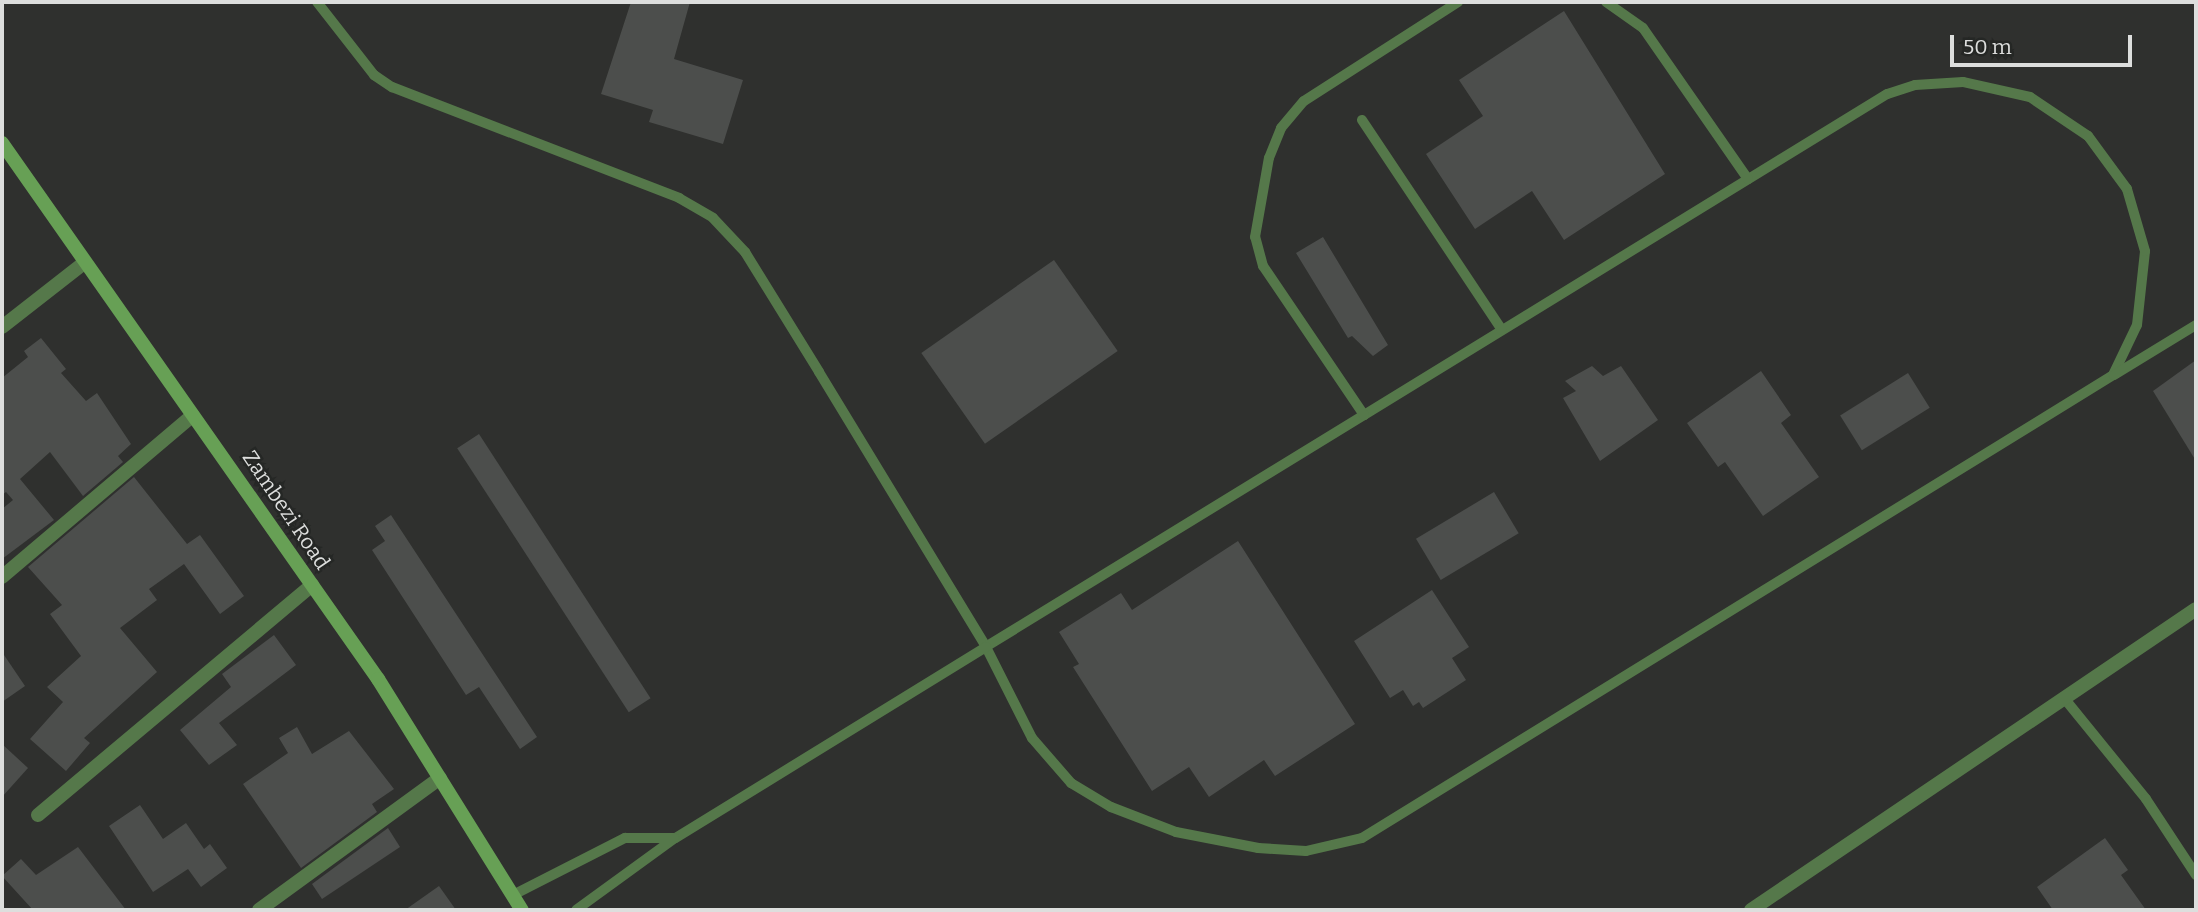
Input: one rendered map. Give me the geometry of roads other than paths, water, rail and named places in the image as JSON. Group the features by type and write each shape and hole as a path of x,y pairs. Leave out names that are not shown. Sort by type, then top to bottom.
{"main road":[{"name":"Zambezi Road","path":"2,144 312,585 440,778 522,910"}],"street":[{"path":"2,327 84,263"},
{"path":"2,577 193,415"},
{"path":"37,815 312,585"},
{"path":"1751,910 2196,609"},
{"path":"259,910 440,778"}],"lane":[{"path":"317,2 374,75 393,87 679,198 713,218 745,252 986,647 1032,738 1071,783 1111,807 1176,832 1258,848 1307,851 1362,838 2196,325"},
{"path":"1364,415 1263,266 1255,237 1269,158 1281,128 1304,101 1458,2"},
{"path":"1606,2 1643,28 1748,180"},
{"path":"576,910 675,838 1887,94 1915,85 1963,82 2031,97 2088,136 2127,189 2145,251 2137,325 2113,375"},
{"path":"1362,120 1502,330"},
{"path":"2064,698 2146,799 2196,875"},
{"path":"513,895 625,838 675,838"}]}
